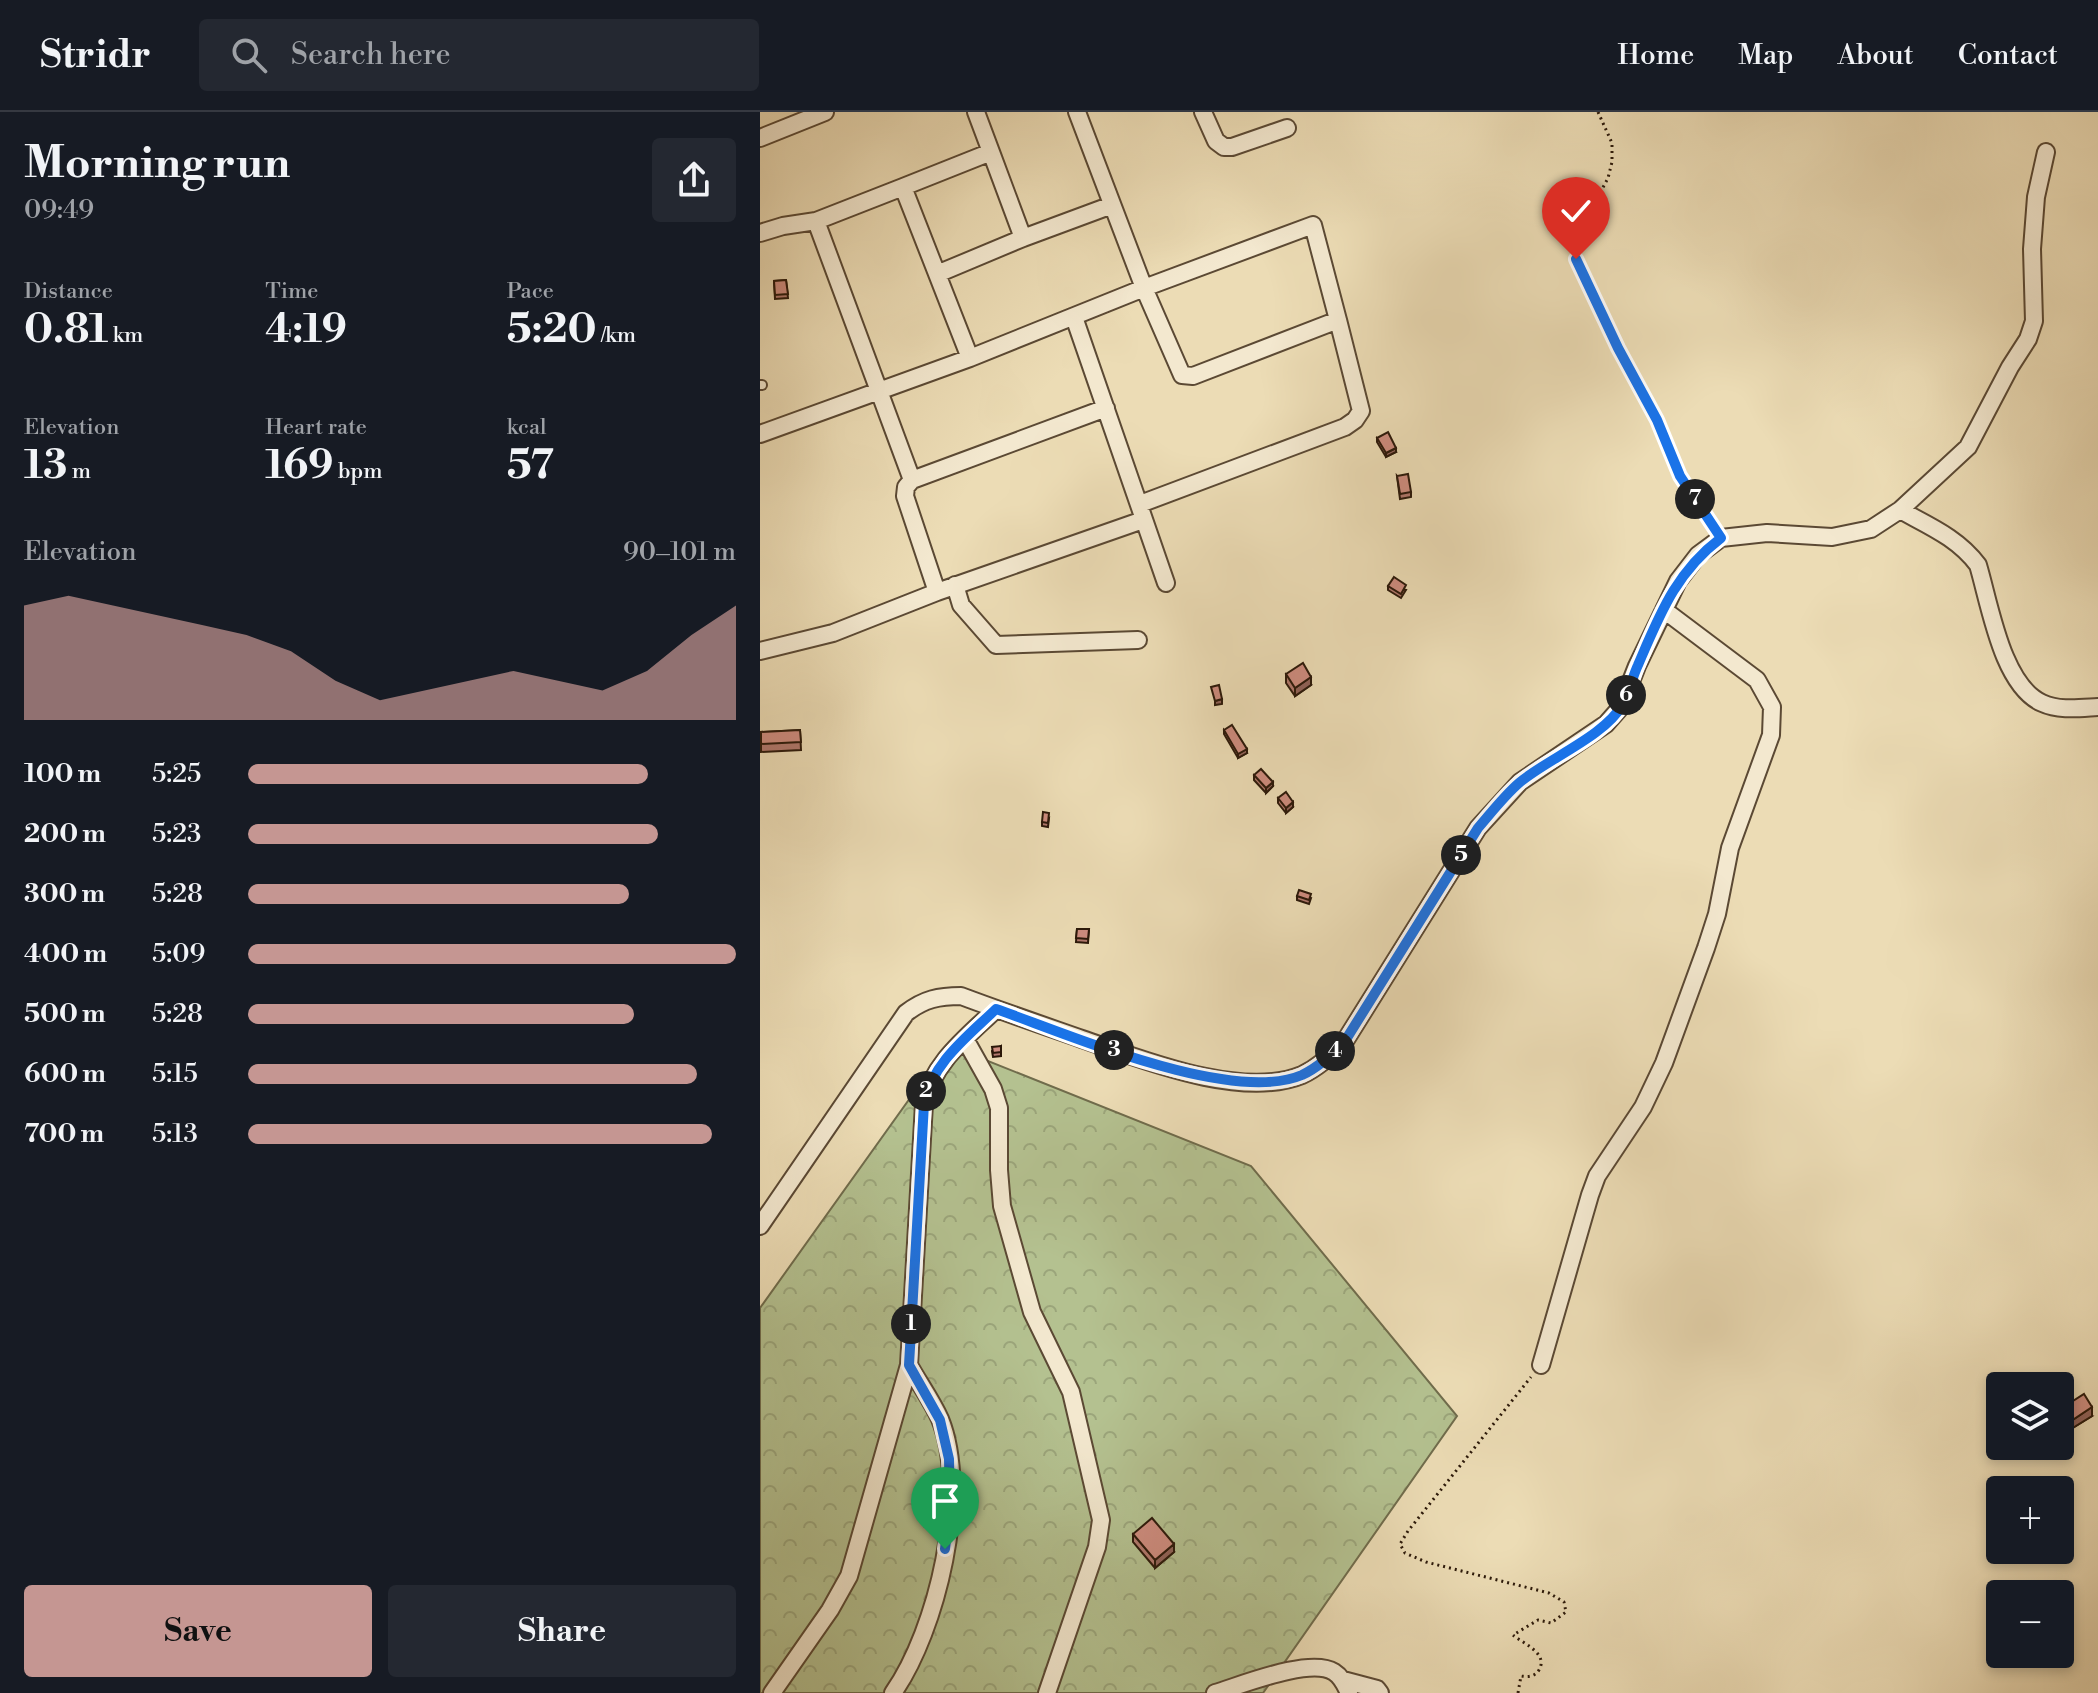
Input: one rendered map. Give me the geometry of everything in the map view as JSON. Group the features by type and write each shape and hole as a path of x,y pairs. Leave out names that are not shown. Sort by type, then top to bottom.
{"street":[{"path":"760,138 825,112"},
{"path":"976,112 1023,238"},
{"path":"1077,112 1178,370 1187,377 1338,320"},
{"path":"1203,112 1216,141 1224,147 1287,128"},
{"path":"760,233 816,221 991,152"},
{"path":"760,1226 906,1013 921,1002 943,996 961,996 1152,1063 1221,1081 1262,1082 1300,1076 1325,1062 1345,1041 1491,812 1520,782 1606,724 1621,707 1678,581 1698,555 1721,538 1767,533 1832,537 1871,529 1900,510 1968,447 2028,339 2035,308 2032,249 2036,197 2046,152"},
{"path":"903,187 970,358"},
{"path":"937,274 1112,205"},
{"path":"816,221 912,480"},
{"path":"760,434 970,358 1313,225 1361,411 1345,427 1142,512 833,633 760,651"},
{"path":"1074,317 1166,583"},
{"path":"937,592 905,496 906,487 912,480 1106,408"},
{"path":"1900,510 1954,539 1978,565 2007,662 2017,682 2031,696 2044,704 2063,708 2098,707"},
{"path":"955,585 961,605 996,645 1138,640"},
{"path":"1541,1365 1590,1195 1597,1176 1643,1107 1664,1063 1706,948 1717,914 1730,848 1771,735 1772,707 1757,680 1664,610"},
{"path":"772,1693 830,1610 849,1576 909,1365 924,1104 928,1086 935,1072 996,1009"},
{"path":"965,1039 993,1089 999,1108 1002,1206 1032,1312 1071,1392 1101,1520 1097,1547 1047,1693"},
{"path":"893,1693 915,1652 937,1594 950,1508 949,1459 940,1420 909,1365"},
{"path":"1215,1693 1316,1666 1333,1671 1346,1687 1377,1689 1380,1693"}],"path":[{"path":"1598,112 1612,143 1612,162 1608,178 1575,240 1576,259 1618,348 1657,420 1680,476 1721,538"},
{"path":"1518,1693 1521,1676 1537,1673 1541,1667 1534,1648 1513,1635 1538,1620 1551,1623 1566,1612 1564,1602 1549,1593 1426,1562 1405,1553 1400,1544 1541,1365"}],"green space":[{"path":"948,1045 1251,1166 1457,1416 1263,1693 760,1693 760,1308"}],"building":[{"path":"786,280 788,294 775,295 774,281"},
{"path":"1388,432 1396,448 1386,453 1377,438"},
{"path":"1408,474 1411,492 1400,494 1397,476"},
{"path":"1394,577 1406,585 1401,594 1388,586"},
{"path":"1303,663 1311,677 1295,688 1286,674"},
{"path":"1219,685 1222,699 1215,701 1211,687"},
{"path":"1232,725 1247,749 1238,754 1224,730"},
{"path":"800,730 801,742 761,744 761,732"},
{"path":"1261,769 1273,782 1266,788 1254,775"},
{"path":"1286,792 1293,802 1286,808 1278,798"},
{"path":"1043,812 1049,813 1048,823 1042,822"},
{"path":"1299,890 1311,894 1309,900 1297,896"},
{"path":"1077,929 1089,929 1088,939 1076,938"},
{"path":"1001,1046 1001,1052 993,1053 992,1047"},
{"path":"2084,1394 2092,1407 2074,1419 2074,1400"},
{"path":"1152,1518 1174,1544 1155,1560 1133,1534"}],"route":[{"path":"945,1549 950,1508 949,1459 940,1420 909,1365 924,1104 935,1072 996,1009 1152,1063 1221,1081 1262,1082 1300,1076 1325,1062 1345,1041 1491,812 1520,782 1606,724 1621,707 1678,581 1698,555 1721,538 1680,476 1657,420 1618,348 1576,259"}]}
